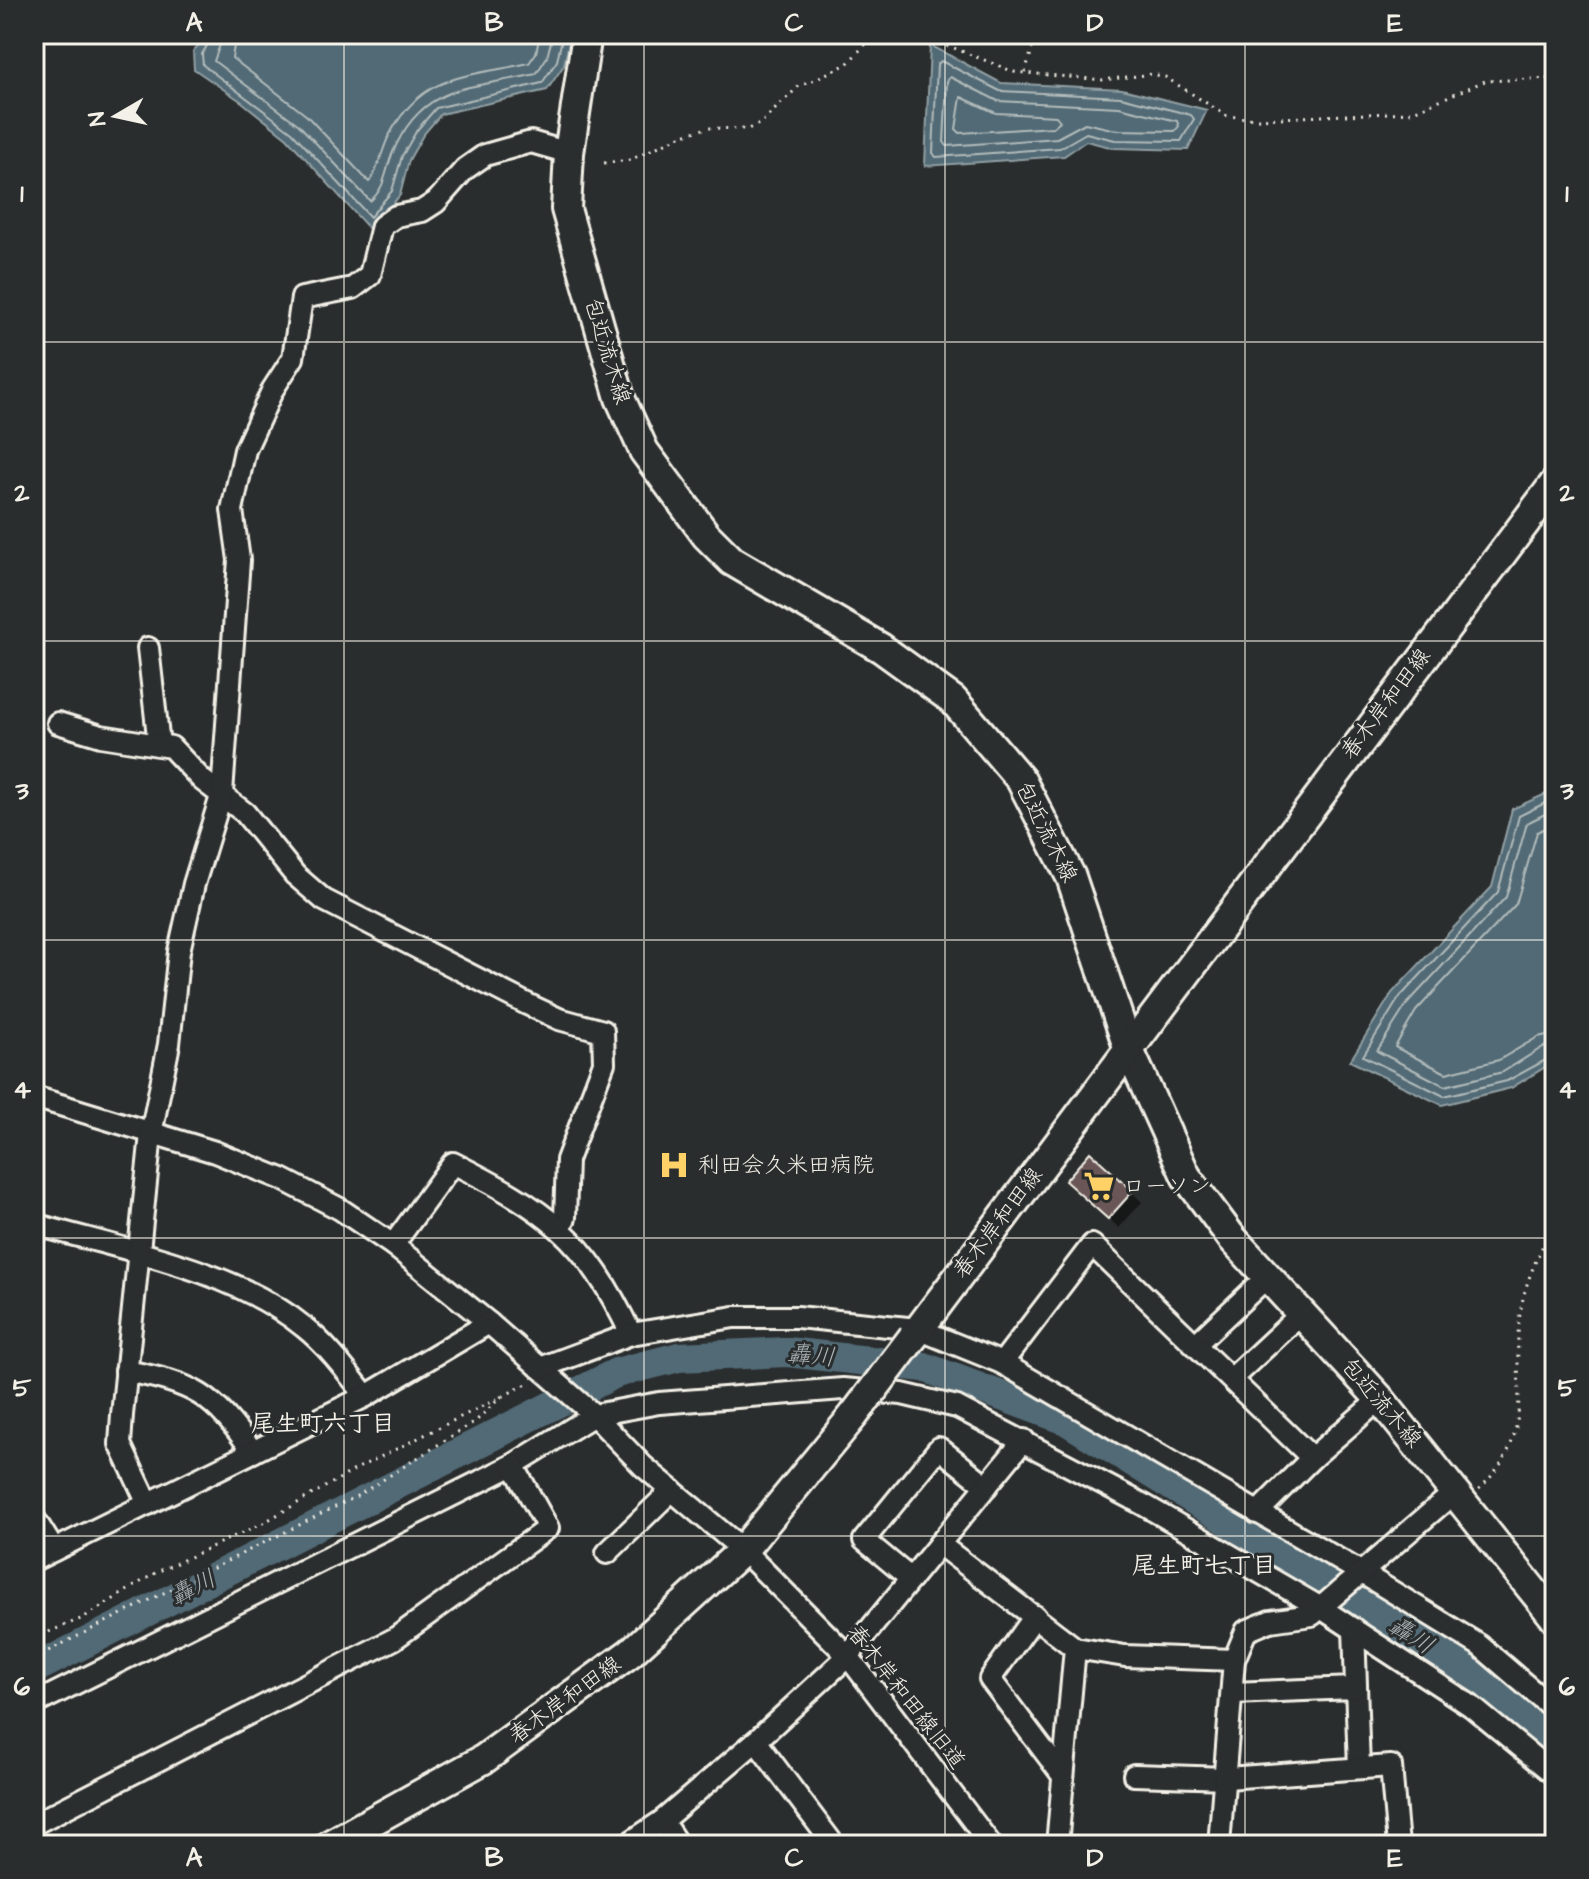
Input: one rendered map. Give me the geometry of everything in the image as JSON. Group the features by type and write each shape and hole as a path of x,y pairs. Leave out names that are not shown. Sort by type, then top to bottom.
{"street":[{"name":"包近流木線","path":"587,34 569,153 566,209 620,398 644,451 706,535 732,561 881,648 953,700 1021,780 1071,877 1129,1050 1186,1176 1232,1238 1380,1399 1555,1618"},
{"path":"148,1504 120,1444 126,1371 151,1134 169,1044 179,951 194,884 222,793 239,560 232,510 245,450 273,389 293,358 302,298 345,291 362,282 370,275 382,226 396,216 422,211 436,202 465,169 485,155 531,142 569,153"},
{"name":"春木岸和田線","path":"329,1845 484,1759 630,1653 743,1550 854,1415 1273,853 1555,483"},
{"path":"148,648 159,745"},
{"path":"130,683 152,688"},
{"path":"58,723 101,736 171,747 202,780 245,813 295,875 324,900 527,1004 559,1019 603,1031 604,1063 567,1160 565,1218 559,1227"},
{"name":"春木岸和田線旧道","path":"34,1097 215,1152 282,1179 340,1209 393,1245 489,1323 672,1490 743,1550 848,1656 991,1845"},
{"path":"393,1245 453,1163 501,1187 571,1237 614,1299 631,1334"},
{"path":"34,1224 197,1271 269,1304 303,1326 340,1363 366,1396"},
{"path":"1002,1363 1092,1245 1197,1343 1312,1458"},
{"path":"1197,1343 1267,1277"},
{"path":"1231,1379 1301,1314"},
{"path":"550,1377 631,1334 734,1317 797,1317 915,1333 1002,1363 1362,1573 1479,1645 1555,1710"},
{"path":"34,1560 366,1396 489,1323"},
{"path":"126,1371 167,1378 198,1390 228,1416 253,1452"},
{"path":"34,1704 513,1465 591,1413 659,1403 843,1389 902,1394 957,1407 1024,1440 1321,1608 1471,1706 1555,1775"},
{"path":"1257,1513 1312,1458 1380,1399"},
{"path":"626,1845 662,1821 756,1741 848,1656 1024,1440"},
{"path":"911,1579 864,1540 939,1448 987,1486"},
{"path":"34,1824 394,1639 481,1579 548,1528 513,1465"},
{"path":"607,1553 672,1490"},
{"path":"1219,1845 1227,1778 1234,1660 1246,1631 1270,1621 1312,1615 1460,1497"},
{"path":"34,1518 54,1550"},
{"path":"939,1544 1075,1648 1125,1656 1234,1660"},
{"path":"1035,1616 990,1679 1063,1776"},
{"path":"1354,1629 1359,1768"},
{"path":"1057,1845 1075,1648"},
{"path":"1233,1693 1354,1688"},
{"path":"756,1741 834,1845"},
{"path":"1134,1775 1227,1778 1391,1766 1398,1845"},
{"path":"662,1821 678,1845"}],"path":[{"path":"1025,73 1037,34"},
{"path":"604,163 630,160 680,136 707,128 748,129 761,123 798,87 847,64 874,35 917,39 954,48 996,67 1025,73 1103,80 1153,74 1178,83 1227,116 1270,120 1411,112 1485,81 1555,78"},
{"path":"1460,1497 1495,1475 1508,1452 1518,1420 1522,1386 1519,1319 1523,1295 1555,1221"},
{"path":"34,1638 83,1618 157,1572 263,1523 356,1469 507,1391 550,1377"},
{"path":"34,1658 359,1495 477,1420 507,1391"}],"water":[{"path":"209,34 571,34 564,65 547,90 441,114 423,135 409,160 400,195 371,231 287,138 194,69 193,51"},
{"path":"930,45 1001,83 1122,89 1207,110 1188,150 1114,148 1086,141 1064,156 925,166"},
{"path":"1555,790 1555,1061 1511,1088 1442,1105 1350,1061 1392,993 1492,887 1512,809"}],"building":[{"name":"ローソン","path":"1090,1152 1133,1191 1108,1219 1065,1181"}],"waterway":[{"name":"轟川","path":"34,1669 616,1373 679,1357 787,1352 924,1367 1066,1420 1472,1673 1555,1740"}],"place":[{"name":"利田会久米田病院","path":"674,1165"},
{"name":"ローソン","path":"1099,1186"}],"district":[{"name":"尾生町六丁目","path":"323,1424"},
{"name":"尾生町七丁目","path":"1204,1566"}]}
